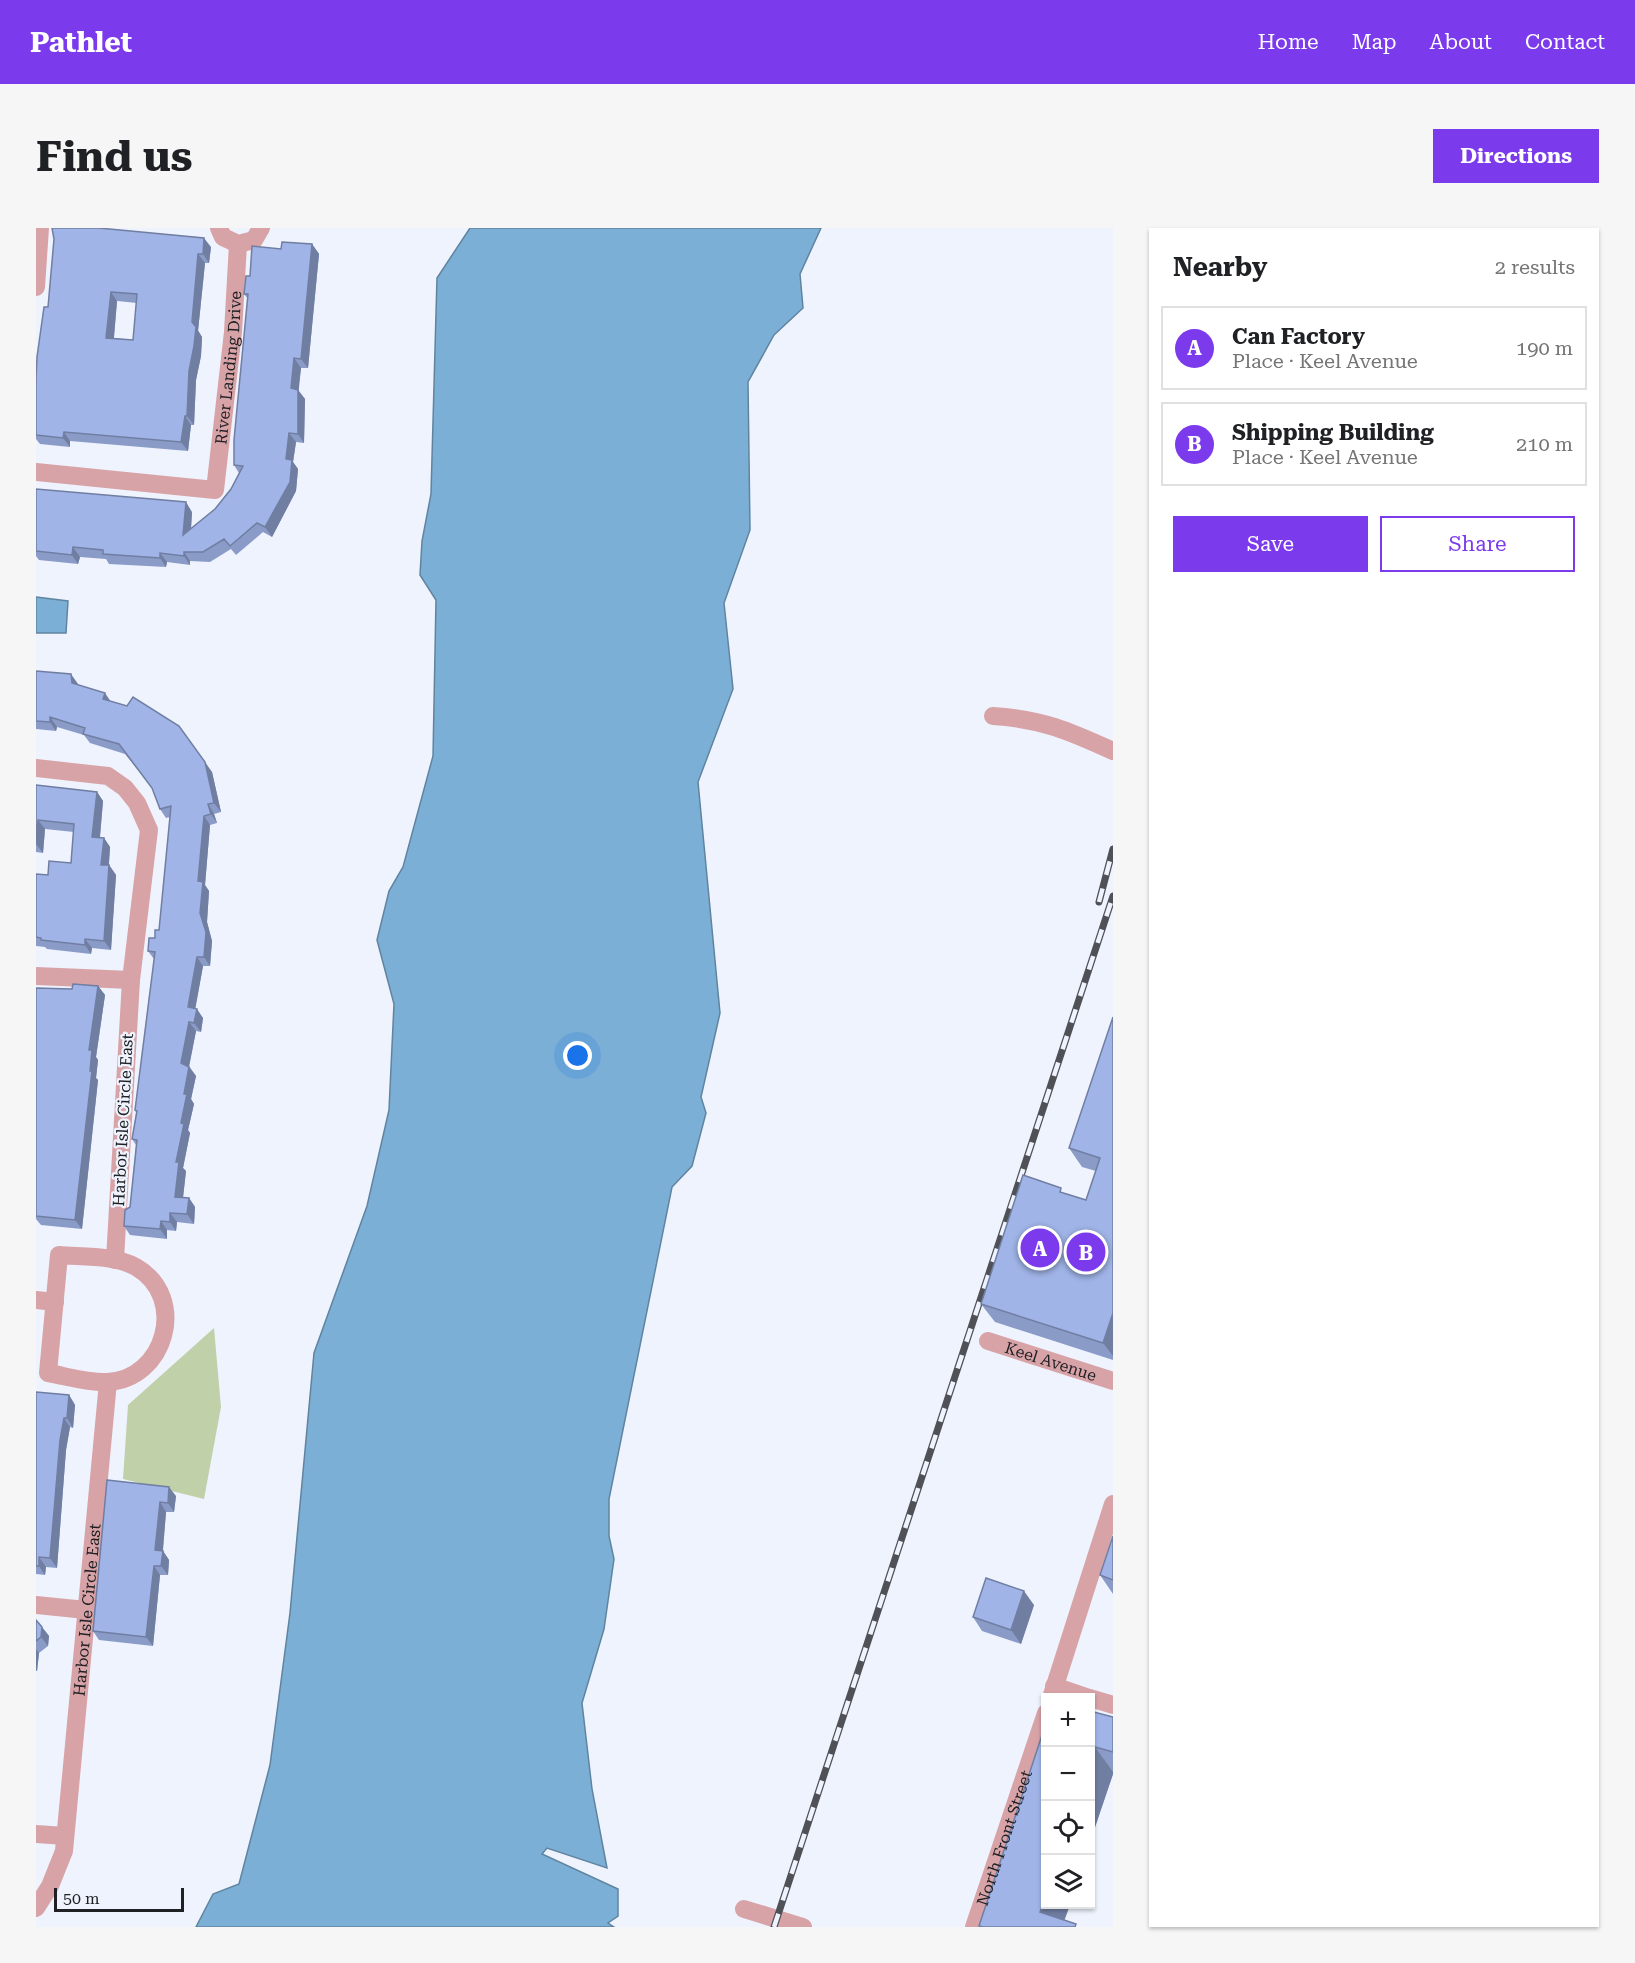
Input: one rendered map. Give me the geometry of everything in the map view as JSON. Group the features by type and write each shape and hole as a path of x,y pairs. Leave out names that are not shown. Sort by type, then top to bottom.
{"street":[{"path":"36,287 40,228"},
{"path":"219,228 223,237 238,244 254,240 261,228"},
{"name":"River Landing Drive","path":"36,472 215,490 233,332 238,244"},
{"path":"993,716 1023,718 1051,724 1113,751"},
{"name":"Harbor Isle Circle East","path":"36,768 108,776 125,788 137,803 150,830 131,980 115,1260"},
{"path":"36,976 131,980"},
{"path":"59,1255 115,1260 137,1268 160,1289 168,1322 160,1347 145,1365 130,1376 108,1382 48,1373 44,1330 55,1302 59,1255"},
{"path":"36,1300 55,1302"},
{"name":"Keel Avenue","path":"988,1341 1113,1381"},
{"name":"Harbor Isle Circle East","path":"36,1908 50,1887 64,1851 108,1382"},
{"path":"1052,1692 1113,1504"},
{"path":"36,1605 86,1610"},
{"path":"1095,1700 1113,1705"},
{"name":"North Front Street","path":"974,1927 1041,1728"},
{"path":"36,1834 65,1836"},
{"path":"744,1909 803,1927"}],"green space":[{"path":"214,1328 221,1407 204,1499 123,1479 128,1405"}],"water":[{"path":"470,228 821,228 800,274 803,308 774,335 748,382 750,530 724,603 733,689 698,782 720,1013 701,1097 706,1113 692,1166 672,1187 609,1499 609,1536 614,1559 604,1629 582,1703 592,1789 607,1868 547,1848 542,1854 618,1889 618,1916 608,1923 614,1927 196,1927 213,1894 239,1884 270,1765 290,1613 314,1353 367,1206 389,1110 394,1004 377,940 389,891 403,867 433,756 436,600 420,575 422,541 431,494 437,278"},
{"path":"36,597 68,601 66,633 36,633"}],"building":[{"path":"52,228 99,228 204,238 203,254 198,254 192,322 196,327 189,371 187,416 185,416 181,442 64,432 63,438 36,435 37,357 44,307 48,307 54,239","holes":["111,292 137,294 133,340 106,338"]},
{"path":"282,242 312,244 301,359 294,358 291,388 298,390 298,434 289,433 286,459 292,460 290,482 265,527 257,523 230,546 224,539 203,552 184,552 184,556 160,553 160,558 103,554 103,550 73,547 72,555 36,551 36,489 186,502 183,535 215,509 231,489 243,466 234,465 234,440 248,294 244,294 246,276 250,276 252,246 281,249"},
{"path":"36,671 71,674 72,683 105,693 103,699 127,706 133,697 179,726 205,762 214,803 208,804 211,814 204,816 198,881 203,882 200,913 206,932 204,957 197,957 188,1007 197,1009 194,1023 189,1022 181,1063 189,1067 184,1094 187,1094 181,1123 184,1124 176,1162 179,1162 175,1197 189,1198 187,1214 170,1213 170,1222 161,1221 160,1229 124,1226 125,1210 130,1207 137,1140 132,1139 155,952 148,951 149,938 155,938 155,930 159,930 171,806 160,809 152,788 119,744 83,734 85,728 50,717 50,722 36,721"},
{"path":"36,785 97,792 92,837 104,838 101,865 109,865 104,941 85,939 85,945 41,940 36,937 36,874 48,875 49,861 71,863 74,824 38,820 36,844"},
{"path":"73,984 98,986 89,1050 92,1050 90,1071 92,1071 75,1220 36,1216 36,988 72,989"},
{"path":"1113,1017 1113,1313 1103,1343 981,1304 1023,1175 1061,1188 1060,1192 1086,1200 1100,1158 1069,1148"},
{"path":"36,1392 69,1395 67,1418 64,1418 60,1440 50,1558 39,1557 39,1566 36,1566"},
{"path":"107,1480 169,1487 168,1503 160,1502 155,1550 163,1551 161,1566 154,1566 146,1637 93,1631"},
{"path":"1113,1536 1113,1580 1100,1575"},
{"path":"986,1578 1024,1591 1011,1630 973,1617"},
{"path":"36,1620 42,1627 41,1637 36,1641"},
{"path":"1095,1712 1113,1717 1113,1752 1095,1747"},
{"path":"1041,1738 1040,1912 1076,1924 1075,1927 979,1926"}],"railway":[{"path":"1099,902 1113,849"},
{"path":"774,1927 1113,896"}],"place":[{"name":"Can Factory","path":"1040,1248"},
{"name":"Shipping Building","path":"1086,1252"}]}
